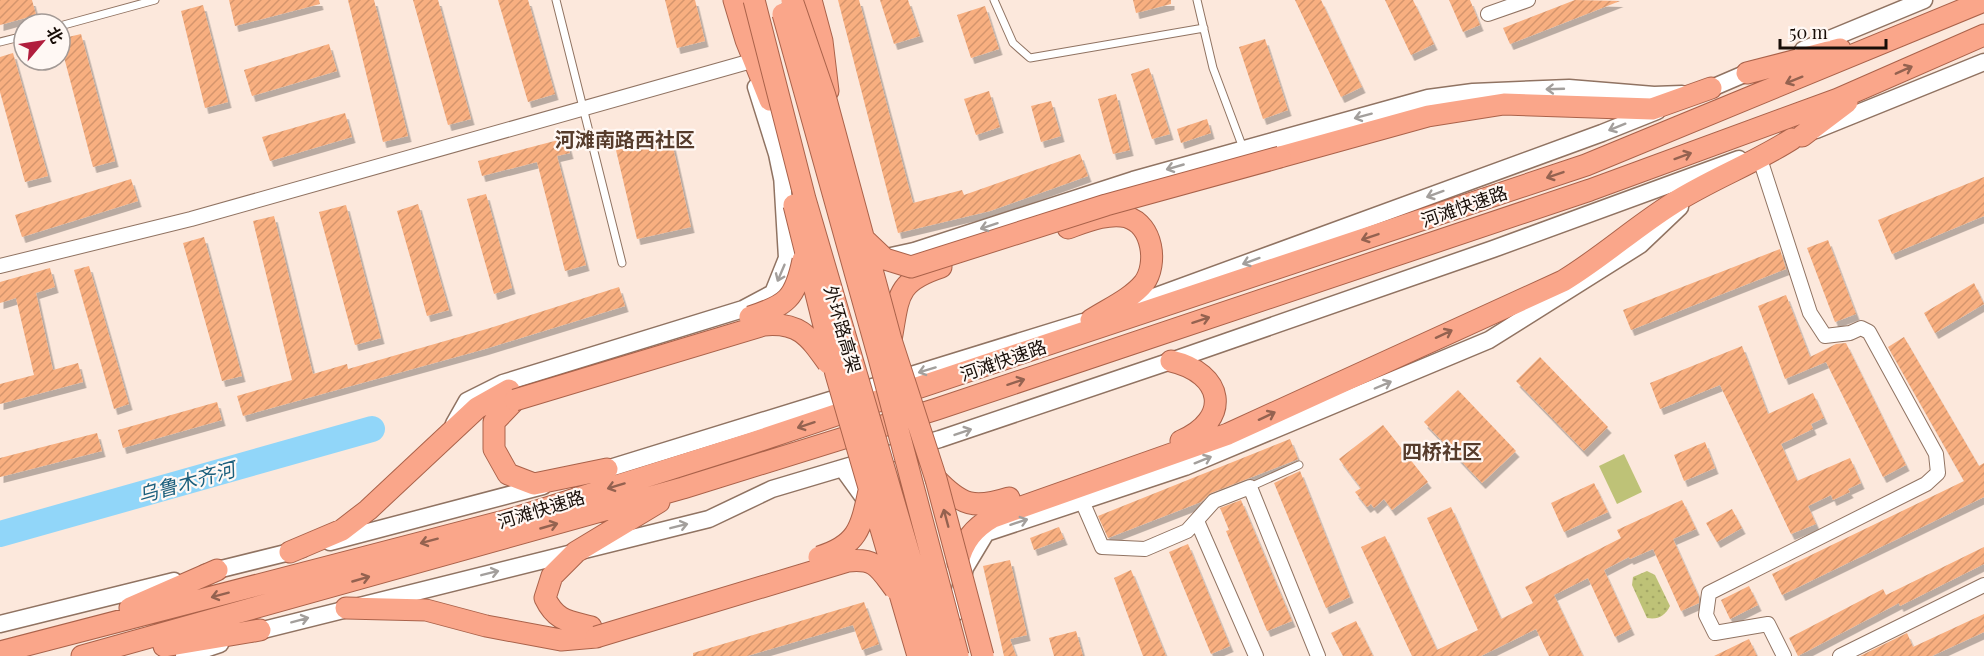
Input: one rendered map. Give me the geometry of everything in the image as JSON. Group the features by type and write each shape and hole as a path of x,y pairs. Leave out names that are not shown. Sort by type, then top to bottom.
{"highway":[{"path":"734,0 746,40 770,100"},
{"path":"746,0 804,254 836,374 918,656"},
{"name":"外环路高架","path":"754,0 805,199 939,656"},
{"name":"外环路高架","path":"780,0 958,656"},
{"path":"792,0 830,116 891,340 936,479 983,656"},
{"path":"811,0 822,41 830,116"},
{"name":"河滩快速路","path":"0,652 512,519 774,436 1586,165 1984,1"},
{"path":"1747,72 1902,34"},
{"name":"河滩快速路","path":"82,656 683,488 937,409 1590,190 1872,84 1984,35"},
{"path":"958,563 961,548 977,527 993,517 1219,438 1563,281 1600,259 1671,205 1707,183 1760,159 1797,138 1872,84"},
{"path":"863,238 885,259 911,267 1106,205 1428,116 1504,104 1652,109 1704,91"},
{"path":"891,340 904,286 919,274 1094,220 1113,216 1128,217 1143,231 1152,250 1152,269 1143,284 1129,296 1091,320"},
{"path":"290,552 342,530 368,510 477,408 779,308 798,286 804,254"},
{"path":"607,470 534,484 508,474 494,449 494,422 512,395 764,325 783,323 809,337 836,374"},
{"path":"936,479 966,503 984,506 1166,448 1199,434 1209,423 1216,400 1210,383 1197,370 1171,361"},
{"path":"683,488 576,552 552,576 545,598 552,612 564,620 594,632 844,548 856,535 869,488"},
{"path":"346,608 426,610 486,626 561,640 848,561 864,559 875,563 902,598"},
{"path":"62,637 217,570"},
{"path":"101,656 260,630"}],"street":[{"path":"729,0 782,174 810,308 830,376 829,386 818,404"},
{"path":"797,0 891,364 905,377"},
{"path":"1488,14 1528,0"},
{"path":"0,624 607,470 1091,320 1602,134 1924,0"},
{"path":"0,266 191,219 748,62"},
{"path":"184,656 260,630 709,519 772,489 940,440 1493,249 1797,138 1984,62"},
{"path":"864,262 914,251 1133,180 1243,148 1428,98 1473,92 1569,88 1654,95 1704,91"},
{"path":"1760,159 1810,313 1825,336 1850,333 1862,328 1869,332 1936,454 1938,473 1926,484 1709,592 1706,615 1715,633 1768,624 1784,656"},
{"path":"448,434 467,401 503,383 743,309 773,293 787,258 782,174"},
{"path":"955,614 964,568 986,533 1185,467 1489,340 1640,245 1707,183"},
{"path":"940,440 928,457 922,497 968,656"},
{"path":"843,469 869,506 908,656"},
{"path":"1082,501 1102,547 1145,549 1188,531 1214,501 1250,487 1318,656"},
{"path":"1197,520 1256,656"},
{"path":"1840,656 1984,585"}],"lane":[{"path":"72,23 154,0"},
{"path":"556,0 585,108 622,263"},
{"path":"993,0 1013,43 1030,58 1204,28"},
{"path":"1197,0 1213,68 1243,148"},
{"path":"1250,487 1299,465"}],"green space":[{"path":"1624,454 1642,492 1617,504 1599,466"},
{"path":"1647,571 1655,575 1670,606 1658,618 1647,618 1632,585 1633,577"}],"building":[{"path":"0,0 32,0 35,12 12,12 12,22 0,25"},
{"path":"229,0 319,0 320,4 235,26"},
{"path":"348,0 374,0 408,136 383,142"},
{"path":"413,0 438,0 471,119 448,125"},
{"path":"498,0 528,0 555,94 528,102"},
{"path":"665,0 695,0 705,41 677,48"},
{"path":"838,0 859,0 913,203 962,190 964,195 1080,154 1088,176 990,211 898,233"},
{"path":"880,0 908,0 920,36 894,44"},
{"path":"1133,0 1171,0 1171,4 1136,13"},
{"path":"1295,0 1321,0 1362,87 1341,97"},
{"path":"1385,0 1413,0 1434,44 1411,55"},
{"path":"1449,0 1470,0 1480,25 1463,32"},
{"path":"1575,0 1620,1 1510,44 1503,28"},
{"path":"203,5 228,102 205,108 181,11"},
{"path":"985,6 999,49 971,58 957,15"},
{"path":"81,34 115,161 93,167 68,72 72,72 72,36"},
{"path":"1265,39 1288,110 1263,119 1239,47"},
{"path":"329,44 337,71 252,96 244,70"},
{"path":"12,53 12,72 18,72 48,176 25,182 0,92 0,57"},
{"path":"1149,68 1170,134 1152,139 1131,74"},
{"path":"989,91 1000,127 976,135 964,99"},
{"path":"1116,94 1130,150 1113,154 1098,99"},
{"path":"1051,101 1061,136 1041,142 1031,106"},
{"path":"345,113 352,137 270,161 262,137"},
{"path":"1207,119 1211,133 1181,143 1177,129"},
{"path":"670,134 691,227 637,239 615,146"},
{"path":"566,138 570,153 557,156 586,265 565,271 537,162 482,176 478,161"},
{"path":"1984,177 1984,216 1892,254 1878,220"},
{"path":"131,179 138,201 22,237 15,215"},
{"path":"486,194 512,288 494,294 467,199"},
{"path":"418,204 449,310 427,316 397,211"},
{"path":"346,205 381,338 355,345 319,212"},
{"path":"274,216 313,374 347,364 348,369 490,328 619,287 625,306 485,349 243,416 237,396 292,380 253,221"},
{"path":"204,237 242,376 222,381 183,243"},
{"path":"1828,240 1856,314 1835,322 1807,248"},
{"path":"1780,249 1786,269 1631,330 1623,310"},
{"path":"89,266 129,404 114,409 74,270"},
{"path":"50,268 55,287 36,293 53,370 78,363 83,382 0,404 0,384 34,375 16,298 0,303 0,282"},
{"path":"1974,283 1984,304 1935,333 1924,313"},
{"path":"1786,295 1810,357 1836,344 1846,343 1906,465 1883,477 1826,362 1785,379 1758,306"},
{"path":"1904,337 1979,466 1984,463 1984,497 1782,595 1772,574 1964,481 1888,347"},
{"path":"1742,346 1768,414 1813,393 1824,418 1811,424 1813,429 1781,444 1797,481 1850,458 1861,483 1848,489 1850,492 1833,500 1831,495 1808,506 1816,524 1791,534 1720,385 1660,409 1650,383"},
{"path":"1540,357 1608,427 1584,451 1516,381"},
{"path":"1458,390 1516,451 1482,483 1424,422"},
{"path":"217,402 222,420 123,448 118,430"},
{"path":"1383,425 1428,482 1392,510 1384,499 1374,508 1371,504 1367,507 1355,492 1361,488 1339,459"},
{"path":"97,433 102,451 0,477 0,458"},
{"path":"1290,439 1298,459 1211,493 1201,502 1108,538 1098,516"},
{"path":"1705,442 1715,468 1684,481 1674,455"},
{"path":"1300,471 1350,597 1326,608 1274,483"},
{"path":"1594,483 1608,512 1564,532 1551,503"},
{"path":"1241,500 1292,621 1267,631 1226,531 1229,530 1220,508"},
{"path":"1682,500 1696,529 1673,539 1699,597 1699,603 1681,611 1653,549 1630,559 1629,557 1604,570 1631,629 1615,637 1588,578 1554,595 1583,656 1549,656 1536,629 1481,656 1412,656 1361,547 1385,536 1437,650 1478,630 1427,518 1451,507 1501,619 1533,603 1525,587 1621,538 1617,530"},
{"path":"1732,509 1742,528 1717,542 1706,523"},
{"path":"1059,527 1064,539 1034,550 1030,538"},
{"path":"1188,544 1230,646 1211,654 1169,552"},
{"path":"1984,547 1984,564 1900,606 1899,603 1798,656 1789,638 1883,589 1886,595"},
{"path":"1010,560 1027,635 1010,639 1016,656 1004,656 983,566"},
{"path":"1131,570 1166,656 1143,656 1114,578"},
{"path":"1749,586 1758,605 1730,619 1721,600"},
{"path":"864,602 879,644 862,650 853,625 747,656 693,656 693,653"},
{"path":"1984,614 1984,632 1932,656 1860,656 1907,633 1913,647"},
{"path":"1356,621 1373,656 1343,656 1331,633"},
{"path":"1076,631 1083,656 1054,656 1049,638"},
{"path":"1749,639 1757,656 1714,656"}],"waterway":[{"name":"乌鲁木齐河","path":"0,534 372,429"}],"district":[{"name":"河滩南路西社区","path":"625,138"},
{"name":"四桥社区","path":"1442,450"}]}
